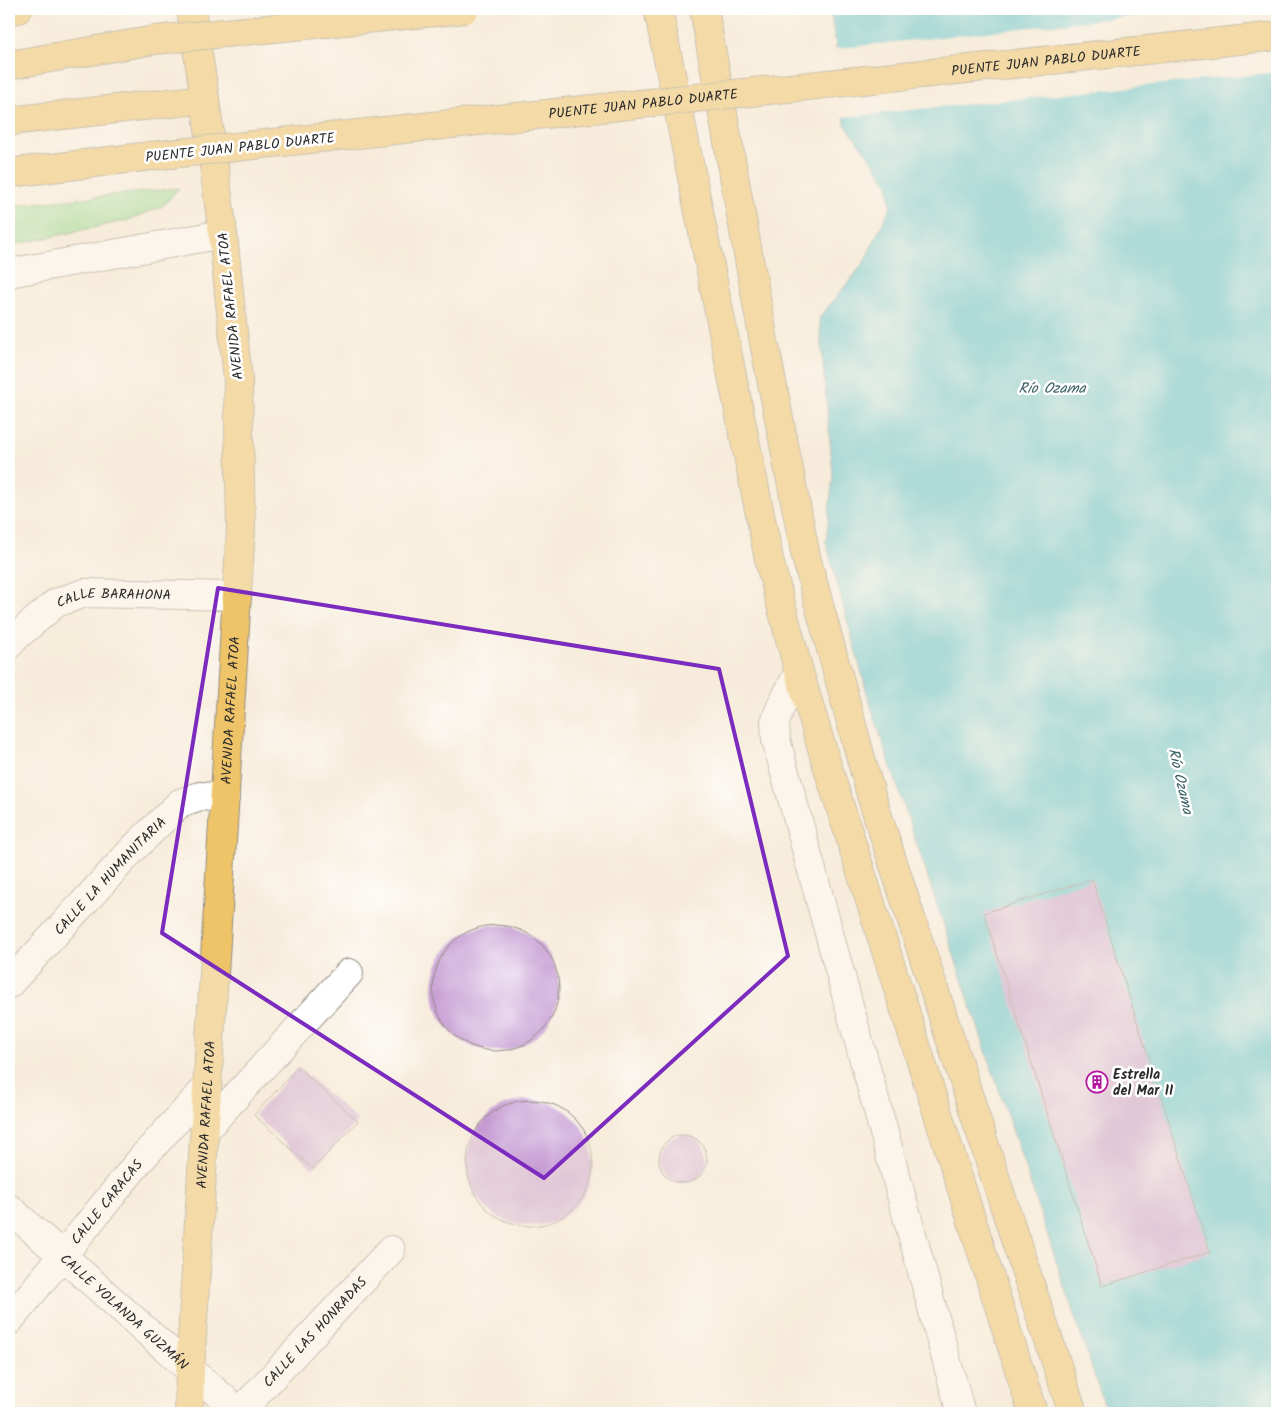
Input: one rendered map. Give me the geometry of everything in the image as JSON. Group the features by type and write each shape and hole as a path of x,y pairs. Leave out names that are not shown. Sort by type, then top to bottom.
{"main road":[{"path":"9,10 18,9"},
{"name":"AVENIDA RAFAEL ATOA","path":"189,1413 190,1370 241,528 238,380 223,234 191,9"},
{"path":"9,65 155,40 465,9"},
{"path":"658,9 770,564 830,778 1034,1413"},
{"path":"704,9 760,323 806,557 871,795 1073,1413"},
{"name":"PUENTE JUAN PABLO DUARTE","path":"9,173 151,156 1277,36"},
{"path":"9,120 205,99"}],"street":[{"path":"9,273 223,234"},
{"name":"CALLE BARAHONA","path":"9,645 56,603 84,593 238,596"},
{"path":"799,672 775,722 776,740 961,1413"},
{"name":"CALLE LA HUMANITARIA","path":"9,984 133,849 180,803 200,796 225,798"},
{"path":"205,1130 349,973"},
{"name":"CALLE CARACAS","path":"9,1321 142,1158 207,1088"},
{"name":"CALLE YOLANDA GUZMÁN","path":"9,1208 240,1413"},
{"name":"CALLE LAS HONRADAS","path":"240,1413 391,1250"}],"highlighted area":[{"path":"218,588 719,669 788,956 544,1178 162,933"}],"green space":[{"path":"179,188 163,206 129,220 9,246 9,206"}],"water":[{"name":"Río Ozama","path":"830,9 1277,9 1277,1413 1107,1413 870,704 826,542 833,475 819,318 863,264 891,206 888,183 845,124 842,82"}],"pier":[{"path":"1197,9 1277,9 1277,72 842,117 834,49"}],"building":[{"name":"Estrella del Mar II","path":"1092,879 1210,1252 1102,1286 984,913"},
{"path":"496,925 520,930 540,944 554,964 559,988 554,1012 540,1032 520,1046 496,1051 472,1046 452,1032 438,1012 433,988 438,964 452,944 472,930"},
{"path":"298,1067 358,1121 313,1169 254,1115"},
{"path":"530,1100 554,1105 574,1119 588,1139 593,1163 588,1187 574,1207 554,1221 530,1226 506,1221 486,1207 472,1187 467,1163 472,1139 486,1119 506,1105"},
{"path":"678,1135 688,1135 700,1142 707,1154 707,1164 700,1176 688,1183 678,1183 670,1179 663,1172 659,1164 659,1154 663,1146 670,1139"}],"place":[{"name":"Estrella del Mar II","path":"1097,1082"}]}
